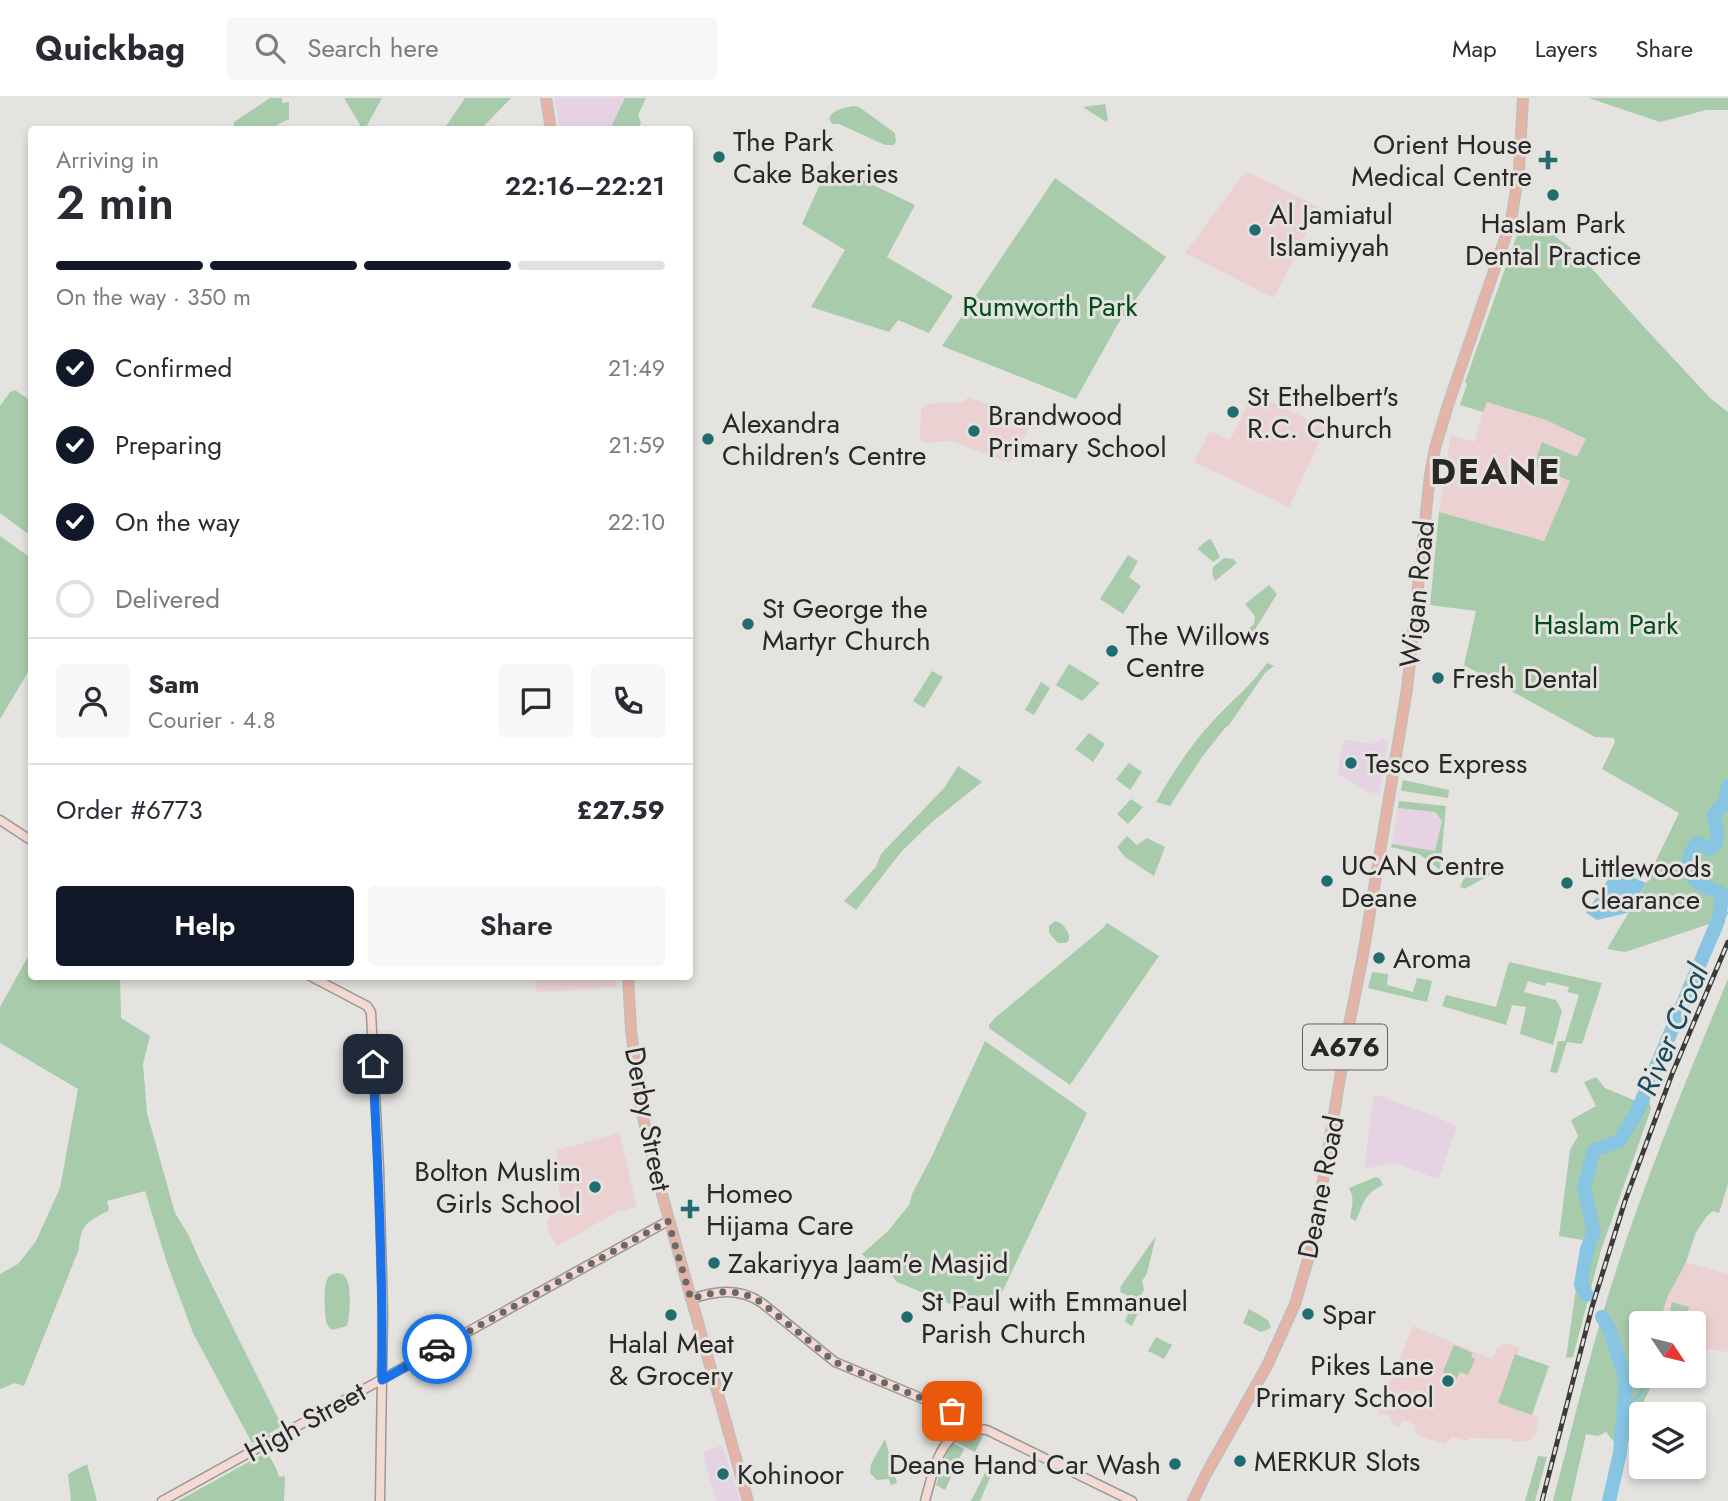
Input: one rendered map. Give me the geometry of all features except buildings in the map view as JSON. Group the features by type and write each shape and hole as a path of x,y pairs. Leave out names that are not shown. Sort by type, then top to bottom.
{"main road":[{"path":"546,98 550,126"},
{"name":"Wigan Road","path":"1381,849 1407,689 1435,448 1511,221 1519,171 1523,98"},
{"name":"Deane Road","path":"1193,1501 1210,1465 1267,1366 1289,1318 1303,1278 1312,1246 1381,849"},
{"name":"Derby Street","path":"628,980 639,1100 668,1221 748,1501"}],"street":[{"path":"0,820 28,838"},
{"path":"318,980 367,1006 371,1012 383,1314 380,1501"},
{"name":"High Street","path":"162,1501 668,1221"},
{"path":"691,1299 722,1291 755,1298 835,1362 952,1411 962,1431"},
{"path":"925,1501 942,1449 951,1437 972,1428 987,1430 1132,1501"}],"shaded area":[{"path":"554,98 625,98 612,126 559,126"},
{"name":"Al Jamiatul Islamiyyah","path":"1246,171 1319,207 1274,298 1185,253"},
{"path":"1253,393 1326,428 1289,507 1194,462 1210,431 1230,440"},
{"name":"Brandwood Primary School","path":"968,397 1033,421 1009,463 951,441 925,443 920,440 921,410 926,404 964,402"},
{"path":"1486,401 1546,420 1586,439 1577,458 1542,442 1570,481 1544,541 1439,512 1451,435 1474,442"},
{"path":"1344,739 1371,744 1388,739 1379,794 1369,792 1337,774"},
{"path":"1398,808 1435,812 1442,821 1435,851 1392,844"},
{"path":"535,980 616,980 617,987 536,992"},
{"path":"1374,1094 1457,1126 1441,1172 1436,1178 1394,1163 1364,1169"},
{"name":"Bolton Muslim Girls School","path":"619,1133 637,1207 623,1211 622,1209 557,1246 547,1223 552,1209 561,1201 557,1150"},
{"path":"1686,1262 1728,1274 1728,1352 1706,1349 1706,1311 1663,1311"},
{"name":"Pikes Lane Primary School","path":"1413,1326 1492,1359 1498,1347 1506,1343 1519,1348 1499,1403 1539,1417 1536,1432 1531,1439 1513,1442 1511,1439 1470,1438 1466,1441 1452,1437 1445,1444 1416,1435 1416,1425 1403,1420 1399,1428 1393,1424 1390,1415 1377,1414"},
{"path":"723,1447 740,1501 716,1501 703,1454"}],"green space":[{"path":"270,98 282,98 282,103 289,102 289,119 275,126 234,126 234,122"},
{"path":"344,98 382,98 367,126 360,125"},
{"path":"465,98 511,98 484,126 446,126"},
{"path":"625,98 646,98 638,115 640,126 611,126"},
{"path":"1589,98 1728,98 1728,110 1706,110 1660,122"},
{"path":"1105,104 1108,120 1106,122 1083,107"},
{"path":"853,106 859,107 895,133 896,142 893,145 885,145 839,124 832,124 829,118 834,113"},
{"path":"829,164 915,205 887,257 953,296 929,333 898,320 889,332 811,307 845,250 802,224"},
{"name":"Rumworth Park","path":"1055,178 1166,257 1118,324 1076,399 942,346"},
{"name":"Haslam Park","path":"1522,221 1541,226 1579,254 1711,399 1728,412 1728,893 1722,904 1721,923 1649,1099 1651,1109 1601,1250 1573,1357 1566,1358 1583,1240 1559,1236 1570,1150 1578,1136 1571,1120 1596,1106 1584,1082 1596,1077 1605,1088 1636,1101 1709,924 1625,952 1607,949 1648,880 1679,813 1602,769 1615,742 1614,738 1595,737 1464,665 1476,611 1430,605 1439,512 1544,541 1570,481 1534,465 1542,442 1577,457 1586,439 1546,420 1487,402 1483,412 1460,405 1467,384 1465,382"},
{"path":"15,390 28,399 28,534 0,513 0,406 10,392"},
{"path":"0,536 28,556 28,672 0,719"},
{"path":"1209,539 1220,557 1213,562 1198,549"},
{"path":"1128,555 1138,561 1129,577 1141,586 1123,614 1100,599"},
{"path":"1224,558 1233,559 1237,563 1215,581 1213,567"},
{"path":"1269,585 1277,594 1247,639 1242,635 1254,624 1255,616 1245,604"},
{"path":"1267,663 1274,666 1265,673 1229,725 1202,757 1170,806 1156,802 1196,741"},
{"path":"1069,664 1100,683 1082,701 1056,685"},
{"path":"932,671 943,677 924,708 913,701"},
{"path":"1041,682 1050,688 1034,715 1025,710"},
{"path":"1089,733 1105,744 1093,762 1075,749"},
{"path":"1129,763 1142,772 1130,790 1116,779"},
{"path":"958,766 982,782 932,822 901,852 856,910 844,901 876,867 881,854 945,787"},
{"path":"1403,780 1449,790 1448,798 1403,791"},
{"path":"1131,799 1143,807 1128,824 1117,814"},
{"path":"1399,801 1446,806 1440,870 1419,854 1391,847 1392,844 1435,851 1442,821 1435,812 1398,808"},
{"path":"1127,836 1137,845 1147,838 1165,847 1154,876 1125,857 1117,847"},
{"path":"1484,862 1495,870 1494,873 1464,889 1460,888 1463,880"},
{"path":"1055,921 1061,923 1067,931 1069,940 1066,943 1058,943 1049,933 1049,926"},
{"path":"1107,923 1159,956 1070,1085 989,1028 989,1025"},
{"path":"28,956 28,980 120,980 121,1018 150,1036 143,1064 147,1113 175,1213 189,1236 282,1426 252,1443 193,1333 167,1263 145,1191 107,1201 108,1211 83,1229 79,1249 24,1386 15,1383 0,1389 0,1274 18,1264 36,1241 60,1188 78,1089 0,1043 0,1007"},
{"path":"1509,962 1602,983 1582,1044 1567,1042 1557,1073 1550,1072 1558,1041 1565,1041 1579,995 1568,992 1569,987 1547,982 1545,986 1528,981 1524,992 1556,1000 1562,1011 1553,1045 1520,1034 1526,1007 1512,1005 1506,1025 1442,1006 1446,995 1496,1007"},
{"path":"1372,972 1388,974 1387,985 1413,992 1417,978 1432,981 1427,1002 1368,988"},
{"path":"1728,979 1728,1184 1719,1213 1713,1211 1696,1232 1686,1262 1663,1311 1629,1311 1629,1388 1650,1388 1643,1402 1629,1402 1629,1442 1614,1442 1606,1432 1598,1436 1586,1434 1571,1501 1553,1501 1615,1273 1677,1104"},
{"path":"985,1041 1087,1113 995,1307 978,1304 962,1309 897,1282 862,1254 888,1231 909,1205"},
{"path":"1376,1177 1383,1185 1368,1195 1356,1221 1350,1218 1352,1199 1349,1188"},
{"path":"1156,1236 1147,1273 1142,1281 1144,1289 1140,1298 1144,1300 1132,1326 1125,1322 1129,1310 1127,1295 1120,1292 1121,1286"},
{"path":"343,1274 348,1282 350,1309 347,1326 332,1330 326,1320 325,1288 330,1275"},
{"path":"1672,1302 1689,1307 1688,1311 1670,1311"},
{"path":"1249,1309 1268,1320 1271,1328 1261,1332 1243,1323"},
{"path":"1156,1337 1172,1345 1164,1359 1148,1351"},
{"path":"1454,1345 1473,1353 1471,1357 1475,1359 1468,1375 1460,1372 1456,1380 1445,1375 1443,1371"},
{"path":"1515,1354 1549,1366 1532,1415 1498,1403"},
{"path":"971,1433 983,1435 975,1452 955,1442"},
{"path":"885,1439 897,1483 891,1485 889,1479 877,1480 870,1473 871,1464"},
{"path":"953,1443 964,1449 945,1490 936,1485"},
{"path":"1618,1450 1626,1450 1615,1501 1606,1501"},
{"path":"267,1452 279,1477 285,1476 284,1501 178,1501"},
{"path":"1538,1456 1547,1457 1535,1501 1525,1501"},
{"path":"87,1464 97,1501 71,1501 68,1474"},
{"path":"985,1473 992,1473 980,1501 971,1501"}],"water":[{"path":"1615,869 1646,883 1627,913 1597,920 1586,913"}],"waterway":[{"name":"River Croal","path":"1587,1295 1581,1285 1587,1249 1594,1232 1584,1187 1594,1150 1619,1141 1636,1114 1718,921 1721,893 1695,880 1689,861 1692,850 1698,843 1710,849 1714,846 1717,834 1714,815 1725,801 1728,786"},
{"path":"1718,921 1728,913"},
{"name":"River Croal","path":"1602,1317 1610,1330 1626,1382 1620,1453 1609,1501"},
{"path":"1624,1402 1638,1397 1643,1388"}],"railway":[{"path":"1542,1501 1592,1307 1625,1201 1672,1074 1728,942"}],"way so far":[{"path":"437,1349 668,1221 691,1299 722,1291 751,1296 829,1359 952,1411"}],"place":[{"name":"The Park Cake Bakeries","path":"719,157"},
{"name":"Orient House Medical Centre","path":"1548,160"},
{"name":"Haslam Park Dental Practice","path":"1553,195"},
{"name":"Al Jamiatul Islamiyyah","path":"1255,230"},
{"name":"St Ethelbert's R.C. Church","path":"1233,412"},
{"name":"Brandwood Primary School","path":"974,431"},
{"name":"Alexandra Children's Centre","path":"708,439"},
{"name":"St George the Martyr Church","path":"748,624"},
{"name":"The Willows Centre","path":"1112,651"},
{"name":"Fresh Dental","path":"1438,678"},
{"name":"Tesco Express","path":"1351,763"},
{"name":"UCAN Centre Deane","path":"1327,881"},
{"name":"Littlewoods Clearance","path":"1567,883"},
{"name":"Aroma","path":"1379,958"},
{"name":"Bolton Muslim Girls School","path":"595,1187"},
{"name":"Homeo Hijama Care","path":"690,1209"},
{"name":"Zakariyya Jaam'e Masjid","path":"714,1263"},
{"name":"Spar","path":"1308,1314"},
{"name":"Halal Meat & Grocery","path":"671,1315"},
{"name":"St Paul with Emmanuel Parish Church","path":"907,1317"},
{"name":"Pikes Lane Primary School","path":"1448,1381"},
{"name":"MERKUR Slots","path":"1240,1461"},
{"name":"Deane Hand Car Wash","path":"1175,1464"},
{"name":"Kohinoor","path":"723,1474"}],"district":[{"name":"DEANE","path":"1496,472"}],"route":[{"path":"373,1064 379,1169 382,1380 437,1349"}]}
